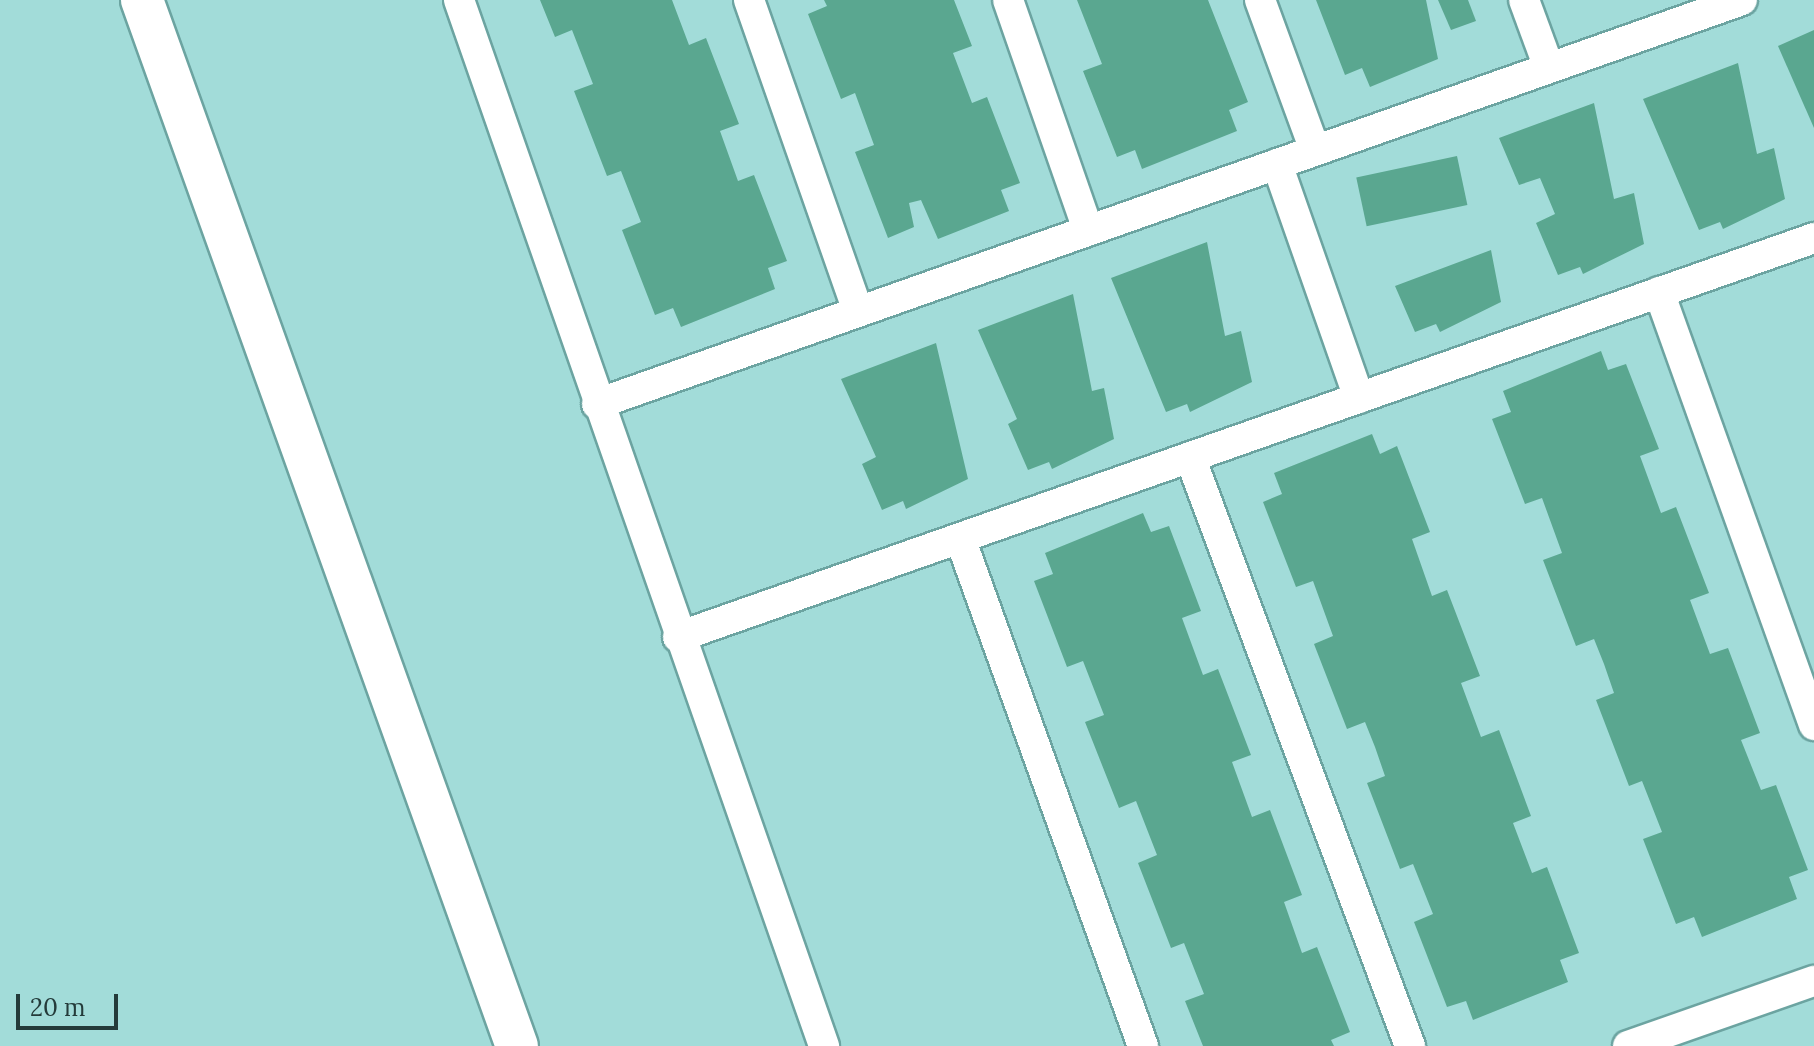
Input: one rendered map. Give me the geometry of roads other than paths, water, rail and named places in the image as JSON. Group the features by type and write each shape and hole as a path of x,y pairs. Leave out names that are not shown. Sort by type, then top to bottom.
{"street":[{"path":"116,0 490,1046"},
{"path":"142,0 517,1046"},
{"path":"459,0 678,637 824,1046"},
{"path":"749,0 858,312"},
{"path":"1008,0 1088,230"},
{"path":"1260,0 1315,150"},
{"path":"1524,0 1549,68"},
{"path":"597,404 1742,0"},
{"path":"1277,164 1359,398"},
{"path":"678,637 1814,238"},
{"path":"1659,292 1814,725"},
{"path":"1190,457 1410,1046"},
{"path":"960,538 1143,1046"},
{"path":"1628,1046 1814,981"}]}
